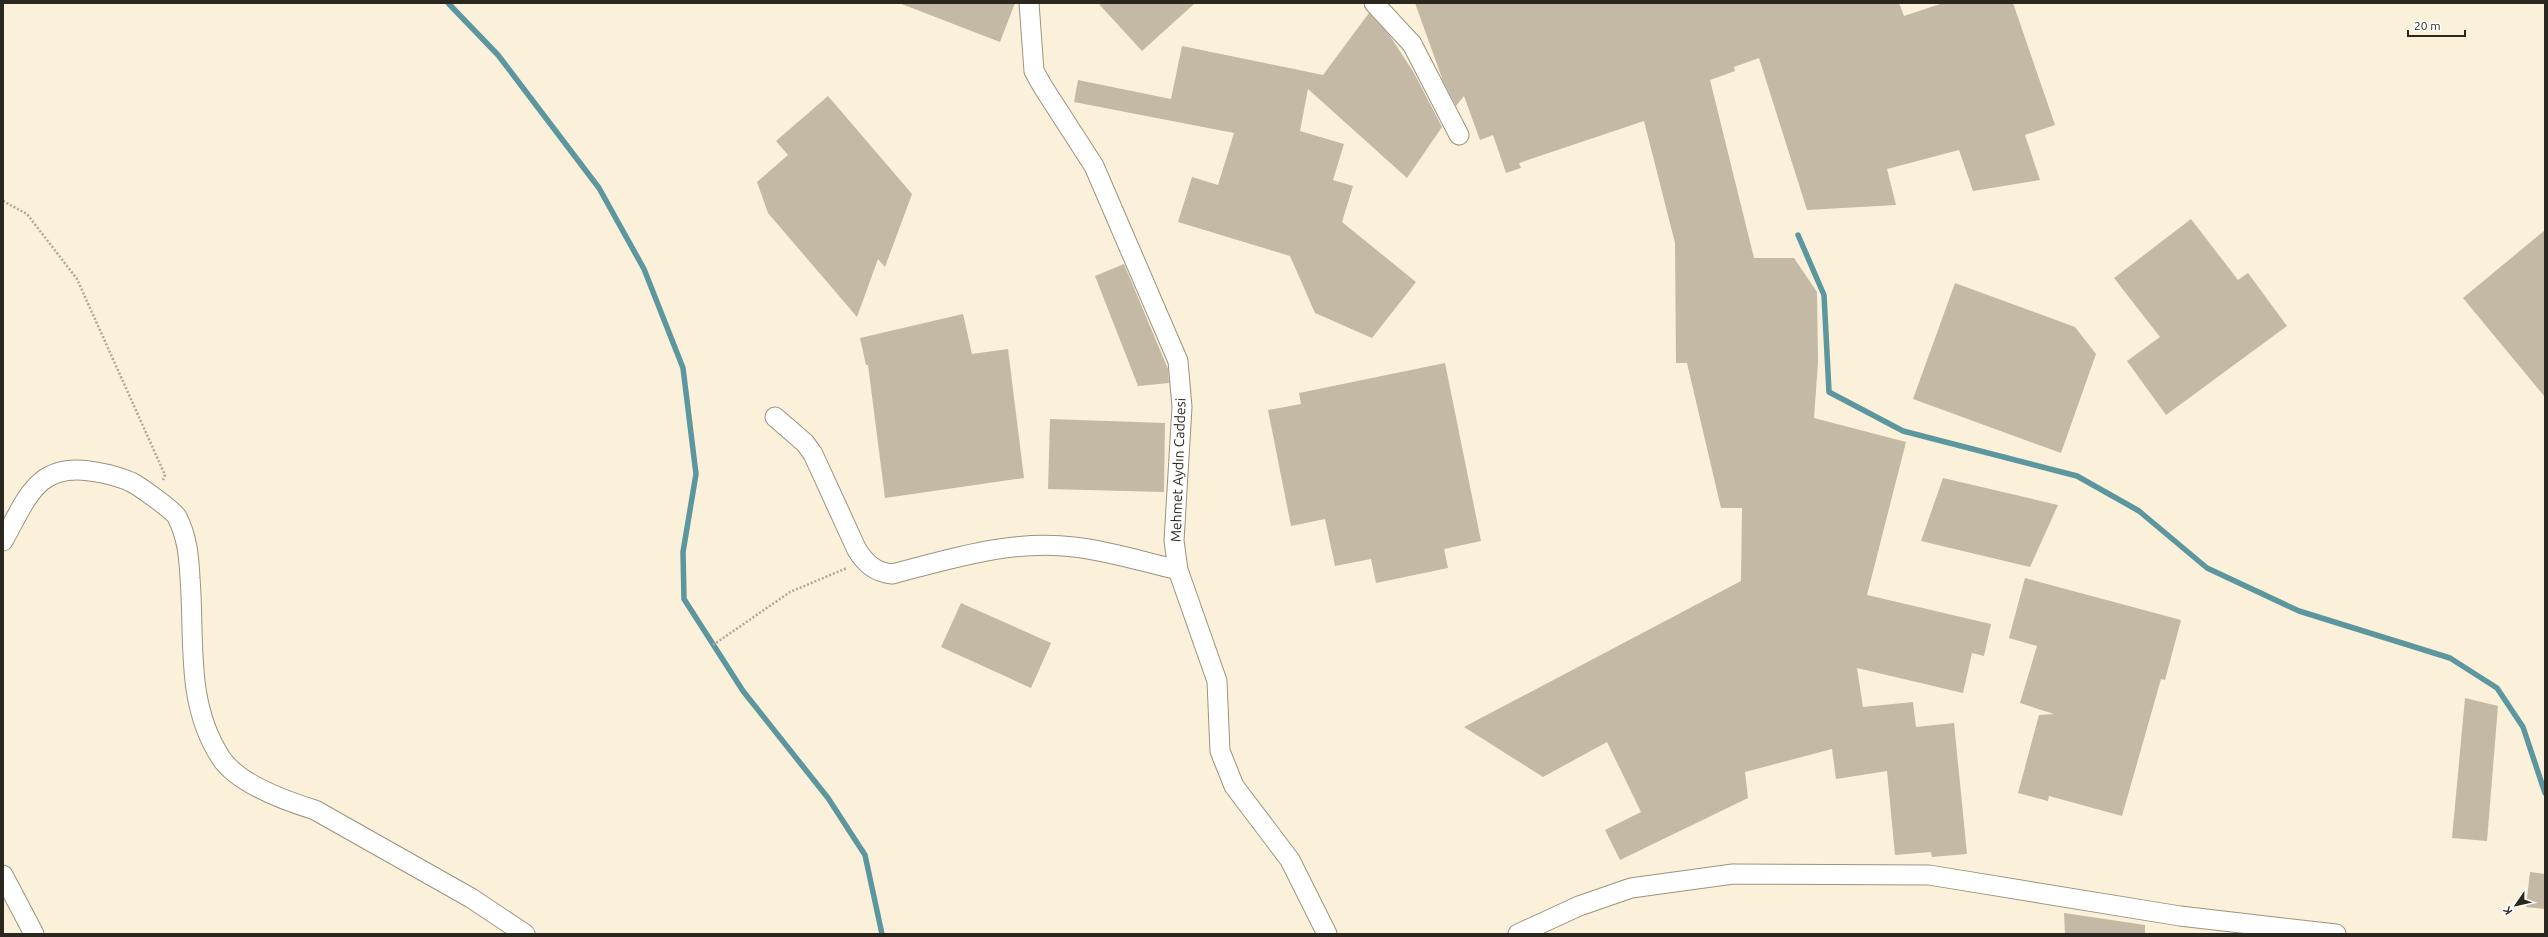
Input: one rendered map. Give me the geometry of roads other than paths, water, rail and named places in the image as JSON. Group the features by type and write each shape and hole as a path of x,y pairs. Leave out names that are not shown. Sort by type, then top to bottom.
{"street":[{"name":"Mehmet Aydın Caddesi","path":"1029,3 1034,70 1042,87 1094,166 1178,361 1182,408 1174,541 1178,570 1217,681 1220,751 1234,786 1290,860 1327,934"},
{"path":"1374,3 1412,44 1459,135"},
{"path":"775,417 805,443 813,454 864,561 873,568 892,574 1001,548 1044,546 1073,547 1107,552 1178,570"},
{"path":"3,541 27,497 44,478 56,471 76,468 107,474 132,482 176,515 186,538 192,593 193,662 198,709 221,758 237,775 286,802 321,813 471,898 525,934"},
{"path":"1518,934 1579,906 1631,888 1734,874 1929,875 2180,916 2336,934"},
{"path":"3,875 34,934"}],"waterway":[{"path":"448,3 498,55 599,188 644,269 683,368 696,474 683,552 684,599 743,691 828,798 865,855 882,934"},
{"path":"1798,235 1824,295 1829,392 1903,431 2077,476 2139,511 2207,568 2299,611 2450,658 2497,688 2523,727 2545,793"}]}
